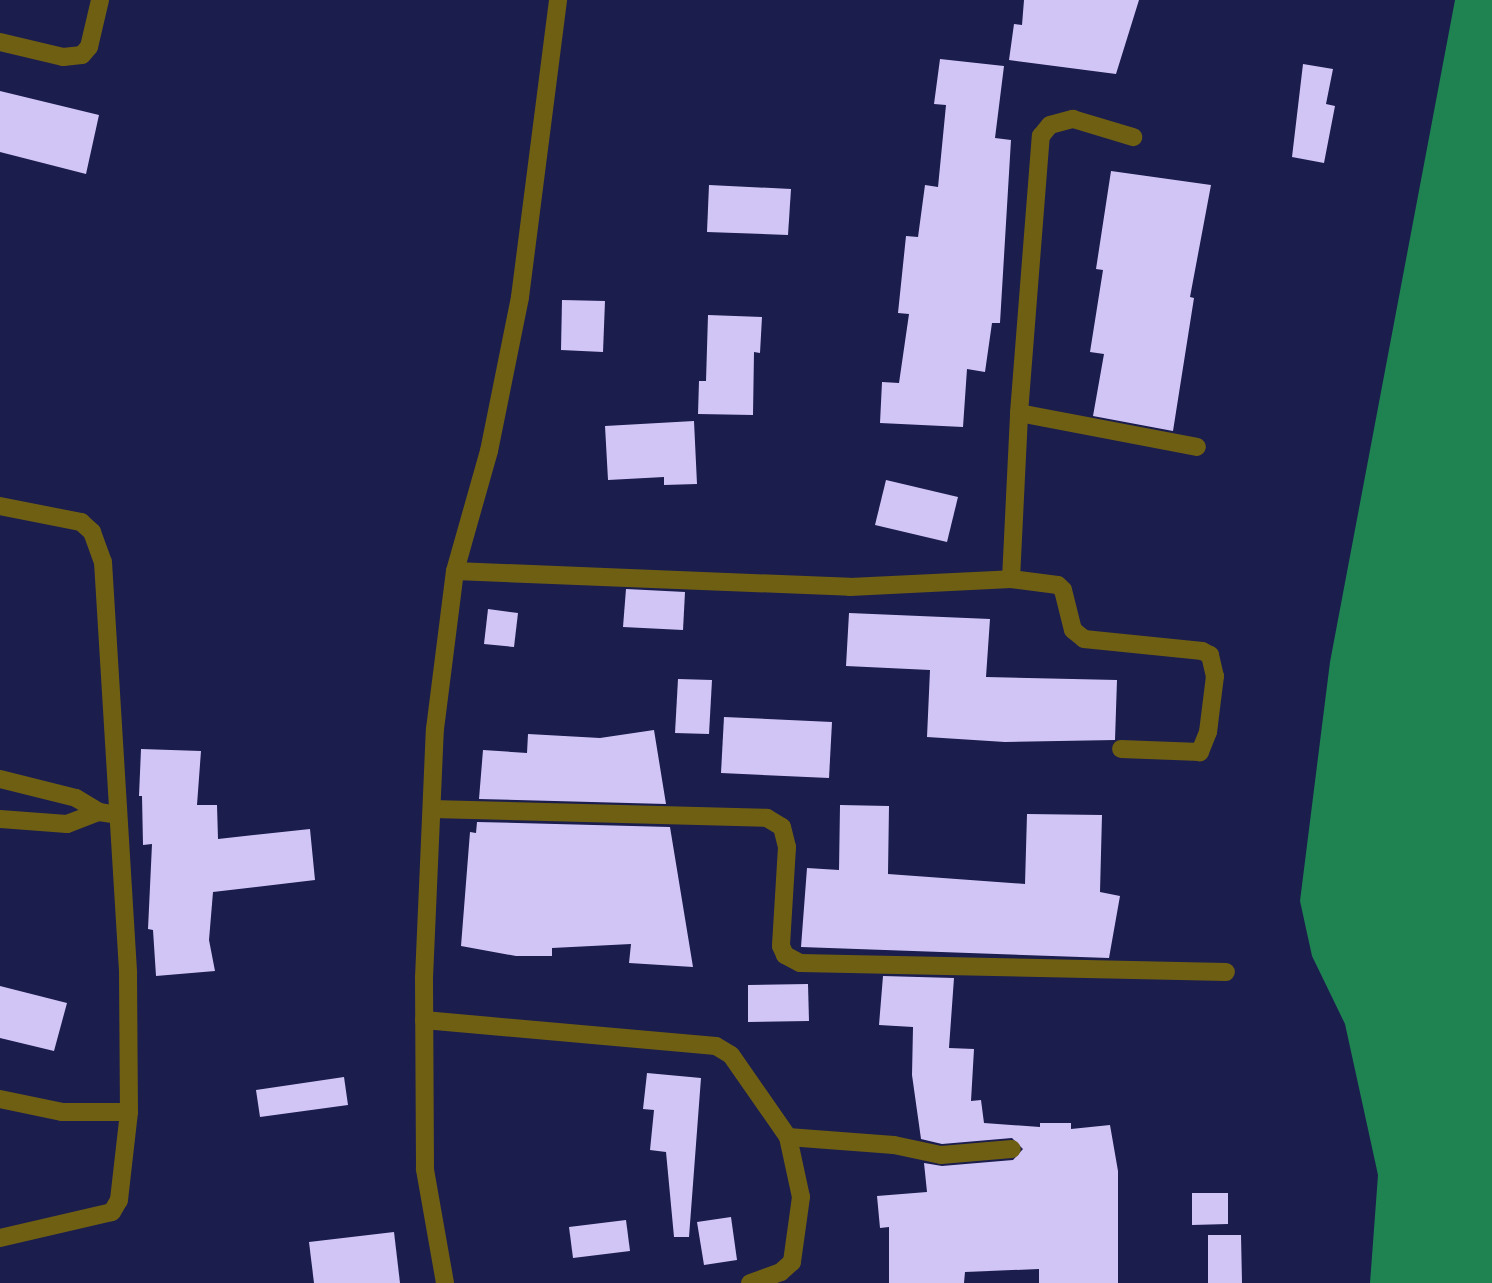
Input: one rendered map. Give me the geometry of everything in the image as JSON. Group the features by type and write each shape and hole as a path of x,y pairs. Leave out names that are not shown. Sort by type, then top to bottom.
{"street":[{"path":"0,42 74,58 89,47 100,0"},
{"path":"445,1283 425,1169 425,1020 435,729 455,571 489,451 520,297 558,0"},
{"path":"1011,579 1018,414 1041,136 1050,125 1073,119 1133,136"},
{"path":"1018,414 1197,447"},
{"path":"0,506 81,522 97,543 106,592 128,973 129,1112 120,1200 112,1212 0,1238"},
{"path":"455,571 849,587 1011,579 1058,585 1063,590 1073,630 1084,639 1202,651 1210,655 1215,676 1200,752 1121,749"},
{"path":"0,779 76,799 99,812 118,815"},
{"path":"432,809 742,815 777,822 787,848 781,946 785,955 800,963 1226,972"},
{"path":"0,819 67,824 99,812"},
{"path":"425,1020 716,1046 737,1060 788,1137 801,1197 792,1262 781,1272 750,1283"},
{"path":"0,1099 62,1112 129,1112"},
{"path":"788,1137 894,1146 941,1156 1012,1149"}],"shaded area":[{"path":"1455,0 1492,0 1492,1283 1370,1283 1378,1175 1345,1024 1312,956 1300,901 1330,662"}],"building":[{"path":"1024,0 1139,0 1116,74 1009,60 1014,24 1022,25"},
{"path":"940,59 1004,66 995,138 1011,140 1000,323 992,323 985,372 967,369 963,427 880,423 882,382 899,383 909,314 898,313 906,236 918,237 925,185 938,187 946,105 934,104"},
{"path":"1303,64 1333,69 1326,104 1335,106 1324,163 1292,157"},
{"path":"0,91 99,115 86,174 0,152"},
{"path":"1111,171 1211,185 1190,297 1194,298 1173,431 1093,416 1104,354 1090,352 1103,270 1096,269"},
{"path":"709,185 791,189 788,235 707,232"},
{"path":"562,300 605,301 603,352 561,350"},
{"path":"708,315 762,317 760,353 754,352 753,415 698,414 699,381 706,381"},
{"path":"694,421 697,484 664,485 664,477 608,480 605,426"},
{"path":"886,480 958,497 947,542 875,525"},
{"path":"626,589 685,592 683,630 623,627"},
{"path":"488,609 518,613 514,647 484,644"},
{"path":"849,613 990,619 986,677 1117,680 1115,740 1005,742 927,737 930,670 846,666"},
{"path":"678,679 712,680 709,734 675,733"},
{"path":"724,717 832,722 829,778 721,773"},
{"path":"654,730 666,804 479,799 483,750 527,753 528,734 600,738"},
{"path":"141,749 201,751 197,805 217,805 218,839 310,829 315,880 213,892 209,940 215,971 156,976 153,930 148,929 152,844 143,845 142,796 139,796"},
{"path":"840,805 889,806 888,874 1025,884 1027,814 1102,815 1100,892 1120,896 1109,958 801,947 807,868 839,870"},
{"path":"477,822 670,827 693,967 629,963 631,944 552,948 552,956 516,956 461,946 470,832 476,833"},
{"path":"883,976 954,978 949,1048 974,1049 971,1101 981,1100 984,1123 1040,1127 1040,1123 1071,1123 1071,1129 1110,1125 1118,1171 1118,1283 1039,1283 1039,1269 965,1272 964,1283 889,1283 889,1227 880,1228 877,1196 927,1192 924,1163 942,1166 1013,1160 1023,1149 1012,1138 942,1144 921,1139 912,1075 913,1027 879,1025"},
{"path":"808,984 809,1021 748,1022 748,985"},
{"path":"0,986 67,1003 54,1051 0,1038"},
{"path":"647,1073 701,1078 689,1237 674,1237 666,1152 650,1150 654,1110 643,1109"},
{"path":"344,1077 348,1105 260,1117 256,1090"},
{"path":"1192,1193 1228,1193 1228,1224 1192,1225"},
{"path":"731,1217 737,1260 704,1265 697,1222"},
{"path":"626,1220 630,1251 573,1258 569,1227"},
{"path":"394,1232 400,1283 314,1283 309,1242"},
{"path":"1208,1235 1241,1235 1242,1283 1208,1283"}]}
